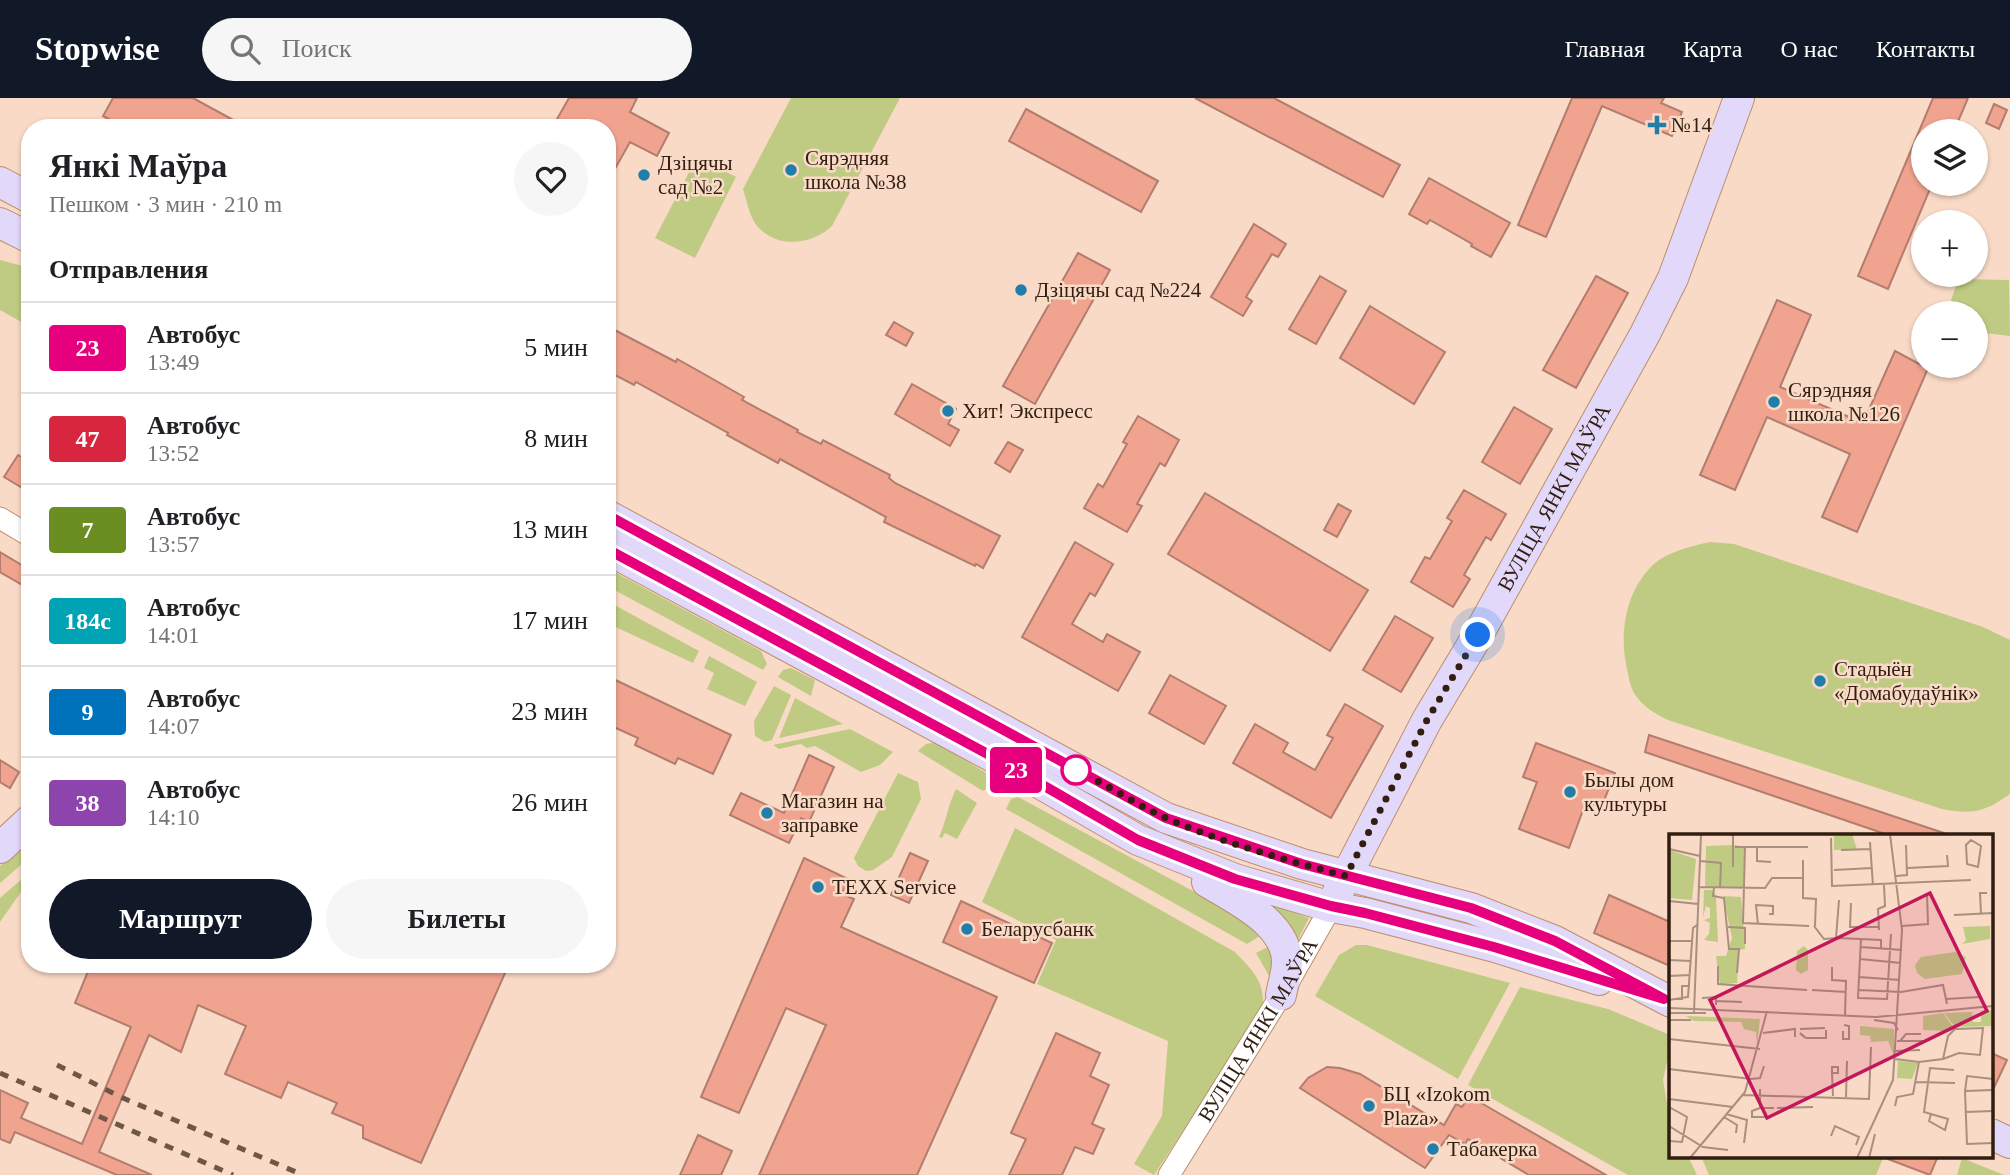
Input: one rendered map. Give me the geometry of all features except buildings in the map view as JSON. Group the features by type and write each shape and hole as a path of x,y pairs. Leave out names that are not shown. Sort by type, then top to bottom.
{"main road":[{"name":"ВУЛІЦА ЯНКІ МАЎРА","path":"1331,906 1427,720 1485,623 1645,334 1673,278 1739,98"},
{"path":"0,182 21,193"},
{"path":"0,223 21,234"},
{"path":"616,520 1153,812 1192,828 1346,876 1471,908 1555,941 1667,1000"},
{"path":"616,554 1008,765 1258,912 1275,930 1287,960 1281,995"},
{"path":"1138,840 1235,879 1494,947 1667,1000"},
{"path":"1993,1135 2010,1143"}],"street":[{"path":"0,518 21,531"},
{"name":"ВУЛІЦА ЯНКІ МАЎРА","path":"1169,1175 1281,995 1331,906"}],"green space":[{"path":"791,98 900,98 832,226 815,237 794,242 774,238 757,226 743,189"},
{"path":"697,157 736,177 695,258 655,238"},
{"path":"0,260 21,266 21,322 0,310"},
{"path":"1988,280 2009,280 2010,336 1988,333 1988,301 1951,301 1955,287 1988,287"},
{"name":"Стадыён «Домабудаўнік»","path":"1710,542 1734,544 1983,627 2010,640 2010,794 1993,805 1970,812 1942,809 1668,720 1645,706 1632,689 1625,658 1624,629 1631,600 1637,586 1655,563 1674,552"},
{"path":"616,573 761,651 767,664 763,670 616,591"},
{"path":"616,606 699,651 693,663 616,627"},
{"path":"709,656 757,682 745,706 707,689 714,673 704,668"},
{"path":"791,668 815,680 811,696 778,677 783,670"},
{"path":"774,686 791,695 772,740 765,742 755,736 754,721"},
{"path":"795,698 843,724 779,738"},
{"path":"850,729 893,752 880,765 861,772 815,746 807,748 801,744 779,749 773,745"},
{"path":"938,743 986,773 988,788 983,791 918,751 926,744"},
{"path":"898,773 918,782 921,799 892,857 873,870 866,871 858,866 854,858"},
{"path":"956,789 977,803 957,839 945,833 942,838 939,837"},
{"path":"1018,797 1258,926 1263,934 1247,944 1006,809 1011,799"},
{"path":"1015,828 1235,952 1260,984 1263,1009 1154,1175 1134,1164 1162,1116 1168,1041 1037,984 1056,940 982,902"},
{"path":"21,846 21,865 0,883 0,866"},
{"path":"21,880 21,892 0,922 0,898"},
{"path":"1230,889 1309,918 1295,946"},
{"path":"1272,945 1284,968 1272,981 1256,953"},
{"path":"1356,945 1367,945 1510,983 1458,1079 1315,996 1339,955"},
{"path":"1520,987 1608,1009 1669,1035 1669,1053 1663,1080 1669,1115 1669,1158 1689,1158 1697,1175 1628,1175 1468,1085"},
{"path":"1702,1158 1883,1158 1876,1175 1709,1175"},
{"path":"1962,1158 2004,1175 1957,1175"}],"railway":[{"path":"57,1065 123,1098 303,1175"},
{"path":"0,1073 233,1175"}],"bus line":[{"name":"23","path":"616,520 1166,818 1302,864 1471,908 1555,941 1664,999 1494,947 1235,879 1138,840 1008,765 616,554"}],"place":[{"name":"№14","path":"1657,125"},
{"name":"Сярэдняя школа №38","path":"791,170"},
{"name":"Дзіцячы сад №2","path":"644,175"},
{"name":"Дзіцячы сад №224","path":"1021,290"},
{"name":"Сярэдняя школа №126","path":"1774,402"},
{"name":"Хит! Экспресс","path":"948,411"},
{"name":"Стадыён «Домабудаўнік»","path":"1820,681"},
{"name":"Былы дом культуры","path":"1570,792"},
{"name":"Магазин на заправке","path":"767,813"},
{"name":"TEXX Service","path":"818,887"},
{"name":"Беларусбанк","path":"967,929"},
{"name":"БЦ «Izokom Plaza»","path":"1369,1106"},
{"name":"Табакерка","path":"1433,1149"}],"route":[{"path":"1076,770 1166,818 1346,876 1427,720 1478,635"}]}
